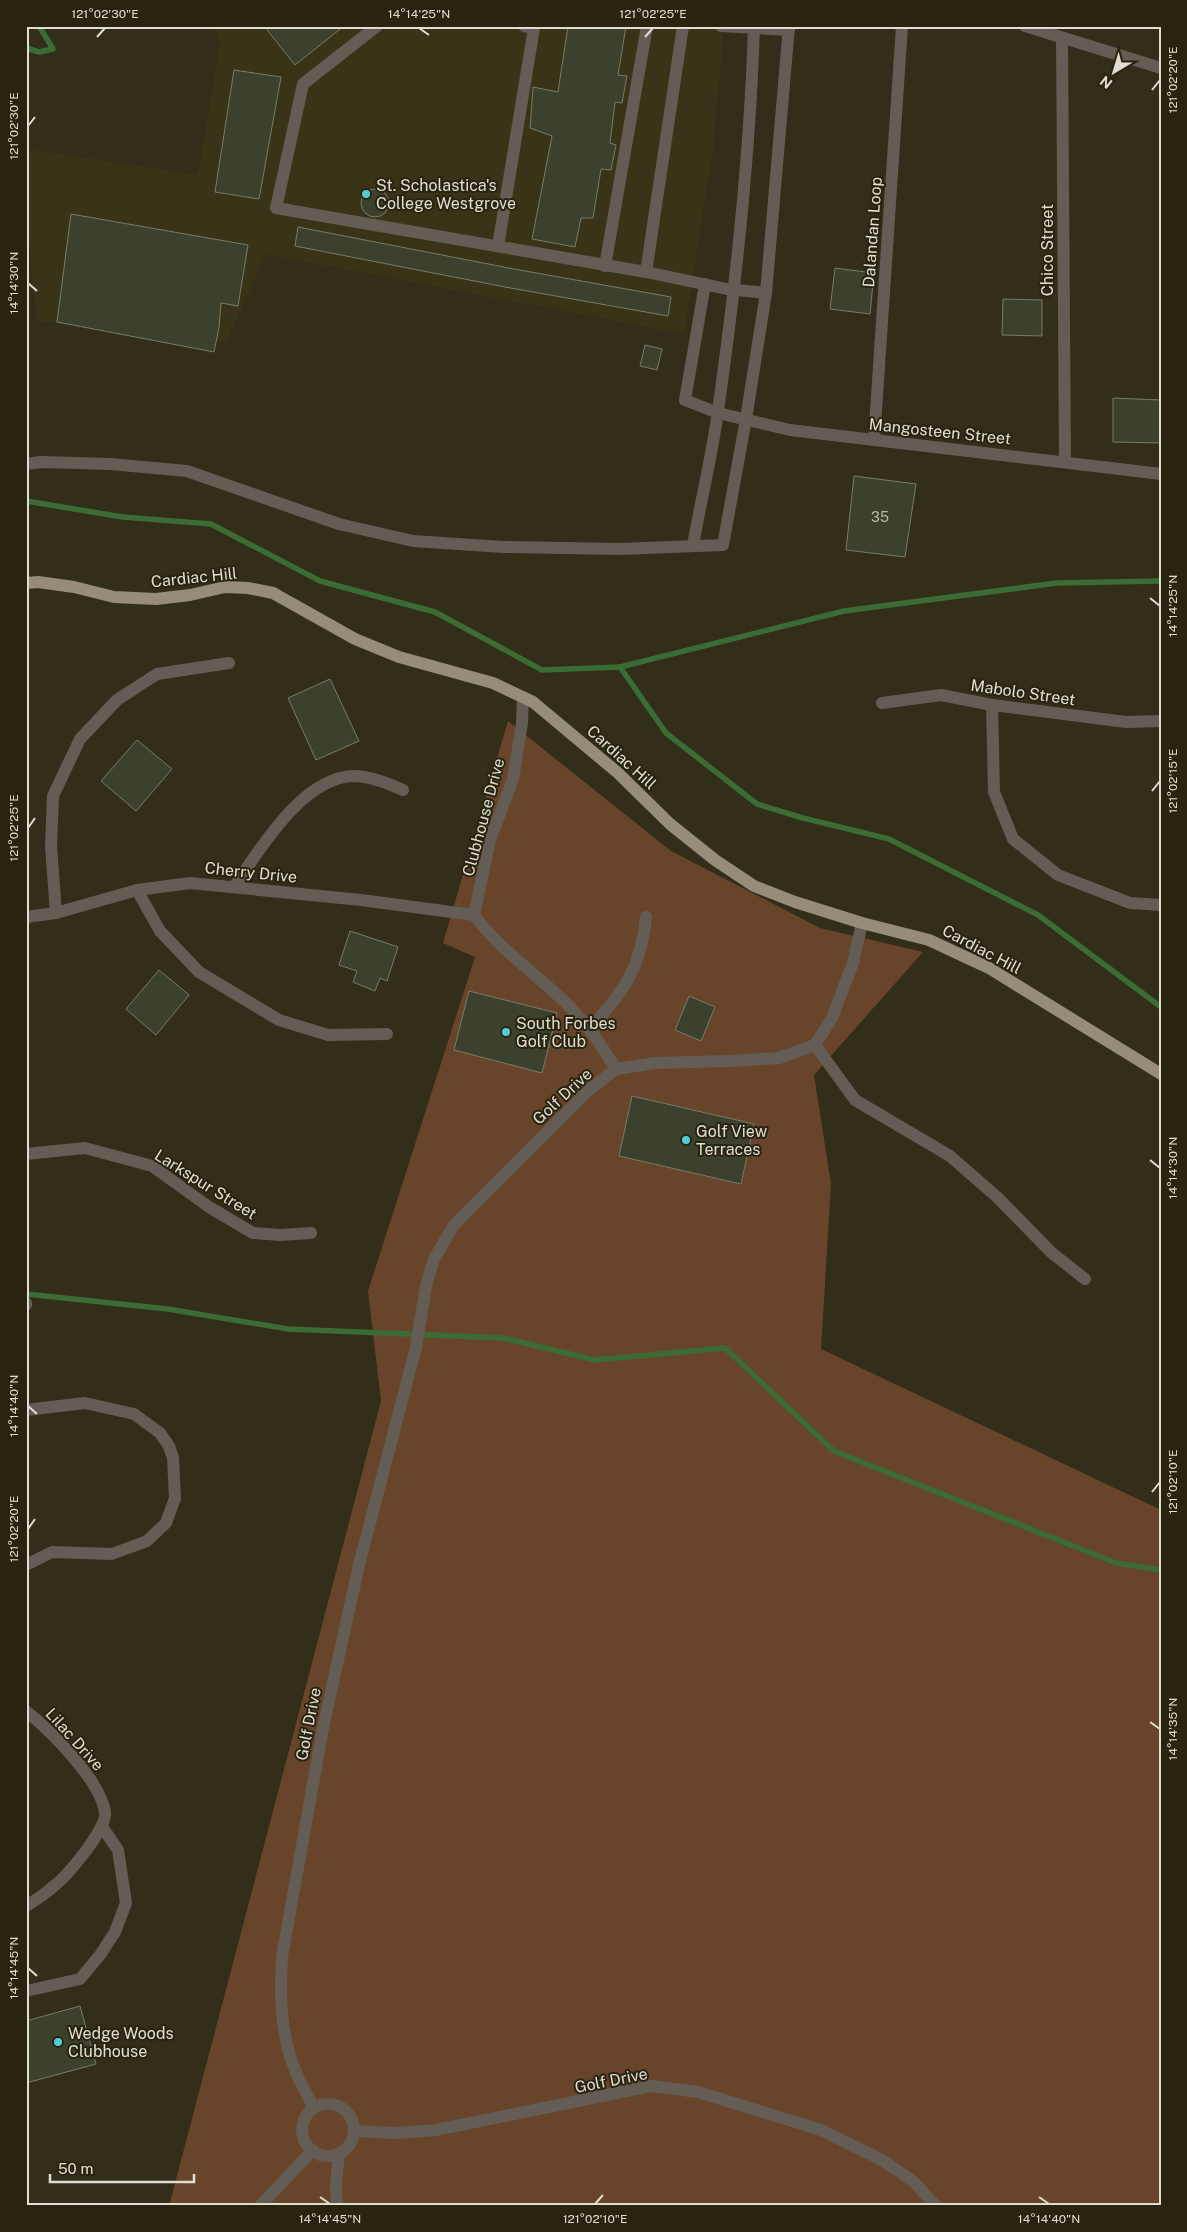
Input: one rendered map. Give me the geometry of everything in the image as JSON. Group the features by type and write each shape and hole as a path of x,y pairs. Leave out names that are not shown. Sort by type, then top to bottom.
{"main road":[{"name":"Cardiac Hill","path":"26,583 38,582 114,597 156,599 190,595 226,587 248,588 273,593 356,639 399,657 493,683 534,702 618,773 670,824 715,860 754,886 794,902 862,923 929,940 989,968 1161,1074"}],"street":[{"path":"377,26 303,84 276,208 646,272 733,289 766,293"},
{"path":"498,246 534,28 524,26"},
{"path":"605,266 647,26"},
{"path":"646,272 683,26"},
{"path":"26,464 41,462 110,464 187,471 339,524 413,541 503,547 619,549 723,545 766,293 789,28 721,26"},
{"name":"Dalandan Loop","path":"874,440 902,26"},
{"path":"1025,26 1062,39 1161,68"},
{"path":"693,545 718,412 733,289 750,108 754,27"},
{"name":"Chico Street","path":"1062,39 1065,461"},
{"name":"Mangosteen Street","path":"705,284 685,400 718,412 790,430 1065,461 1161,474"},
{"path":"56,914 52,846 53,796 80,739 117,700 157,674 229,663"},
{"name":"Mabolo Street","path":"882,703 941,695 992,705 1126,722 1161,721"},
{"name":"Clubhouse Drive","path":"474,916 490,840 513,779 522,723 523,697"},
{"path":"992,705 994,792 1012,839 1058,874 1130,903 1161,905"},
{"path":"234,887 272,832 298,804 323,784 353,776 373,778 402,790"},
{"name":"Cherry Drive","path":"26,917 56,914 137,890 190,883 361,900 474,916"},
{"path":"137,890 160,931 199,972 279,1020 328,1035 387,1034"},
{"path":"474,916 486,932 566,1002 590,1029 616,1069"},
{"path":"590,1029 616,999 634,970 644,940 646,917"},
{"path":"862,923 853,963 832,1018 815,1045 856,1100 950,1156 997,1197 1052,1253 1085,1279"},
{"name":"Golf Drive","path":"314,2108 294,2069 283,2027 280,1993 282,1957 323,1728 357,1575 416,1347 426,1286 434,1259 454,1225 589,1090 616,1069 655,1062 779,1058 815,1045"},
{"name":"Larkspur Street","path":"26,1154 85,1148 152,1166 209,1207 253,1233 280,1235 311,1233"},
{"path":"26,1410 85,1403 134,1414 160,1433 169,1446 173,1458 175,1498 166,1523 147,1541 112,1554 52,1552 26,1564"},
{"name":"Lilac Drive","path":"26,1711 47,1728 94,1784 106,1813 102,1828"},
{"path":"26,1906 56,1885 102,1828 118,1850 126,1903 115,1932 100,1955 80,1979 26,1992"},
{"name":"Golf Drive","path":"354,2131 397,2133 436,2130 650,2086 698,2092 820,2130 882,2160 913,2181 936,2206"},
{"path":"323,2104 332,2104 348,2114 353,2122 354,2131 347,2148 330,2156 321,2155 313,2150 303,2137 302,2129 304,2121 314,2108 323,2104"},
{"path":"260,2206 313,2150"},
{"path":"337,2206 336,2185 339,2153"}],"shaded area":[{"name":"St. Scholastica's College Westgrove","path":"213,26 724,26 713,150 684,334 266,254 226,343 37,321 26,212 26,149 198,175 220,42"},
{"name":"South Forbes Golf Club","path":"508,721 671,851 820,928 923,952 814,1075 831,1184 821,1349 1161,1510 1161,2206 169,2206 381,1401 368,1291 475,957 443,943"}],"building":[{"path":"264,26 344,26 295,65"},
{"path":"568,26 626,26 618,75 627,76 622,103 615,102 610,143 616,145 611,170 601,169 593,218 581,218 575,247 532,239 552,136 530,128 533,87 558,92"},
{"path":"234,70 281,77 259,199 215,192"},
{"path":"375,189 385,193 389,203 385,213 375,217 365,213 361,203 365,193"},
{"path":"71,214 248,245 238,306 221,303 219,328 214,352 57,322"},
{"path":"298,227 671,297 668,316 505,287 295,246"},
{"path":"835,268 874,273 870,314 830,309"},
{"path":"1003,299 1042,300 1042,336 1002,335"},
{"path":"645,345 662,349 657,370 640,366"},
{"path":"1113,398 1161,400 1161,443 1113,442"},
{"path":"854,476 916,484 905,557 846,550"},
{"path":"330,679 359,741 316,760 288,698"},
{"path":"137,740 172,769 136,811 101,781"},
{"path":"350,931 398,947 387,981 380,978 375,991 353,982 357,971 339,965"},
{"path":"159,970 189,995 156,1035 126,1009"},
{"name":"South Forbes Golf Club","path":"469,991 557,1013 542,1073 454,1050"},
{"path":"689,996 715,1007 701,1041 675,1030"},
{"name":"Golf View Terraces","path":"632,1096 754,1124 741,1184 619,1156"},
{"name":"Wedge Woods Clubhouse","path":"80,2006 96,2064 26,2083 26,2021"}],"waterway":[{"path":"26,48 39,52 53,49 39,26"},
{"path":"26,501 123,517 211,524 320,581 435,612 542,670 620,667 844,611 1057,583 1161,581"},
{"path":"620,667 666,733 757,804 803,818 889,839 1038,915 1161,1007"},
{"path":"26,1294 168,1309 288,1329 503,1338 595,1360 725,1348 834,1451 1116,1563 1161,1570"}],"place":[{"name":"St. Scholastica's College Westgrove","path":"366,194"},
{"name":"South Forbes Golf Club","path":"506,1032"},
{"name":"Golf View Terraces","path":"686,1140"},
{"name":"Wedge Woods Clubhouse","path":"58,2042"}]}
